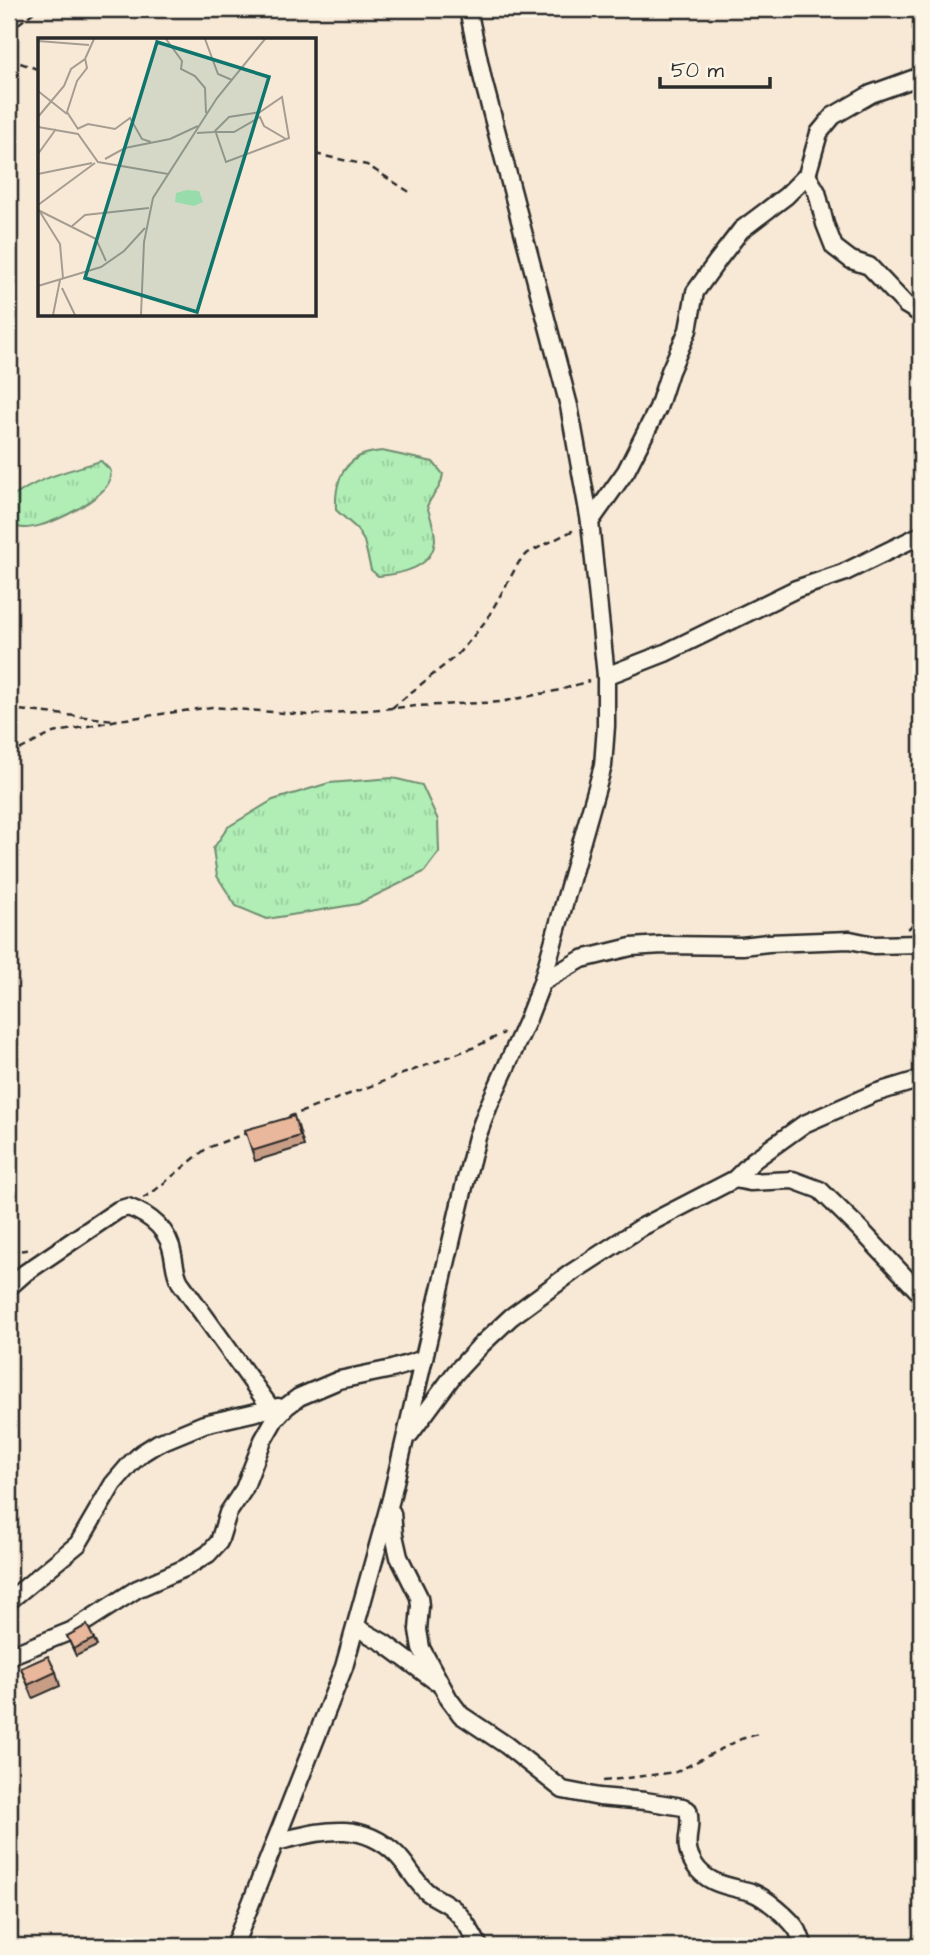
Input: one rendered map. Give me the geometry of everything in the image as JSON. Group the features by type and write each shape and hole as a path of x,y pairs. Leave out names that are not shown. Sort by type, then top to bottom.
{"street":[{"path":"234,1946 344,1667 391,1499 477,1137 542,982 603,766 606,676 590,522 569,406 483,80 468,9"},
{"path":"590,522 626,471 658,408 688,330 695,292 741,230 807,175 819,133 833,116 871,94 921,76"},
{"path":"807,175 817,192 834,247 851,260 869,267 906,305 921,314"},
{"path":"606,676 666,653 796,589 843,573 921,535"},
{"path":"542,982 582,959 631,947 742,946 850,940 874,945 921,944"},
{"path":"406,1438 455,1373 511,1317 561,1280 634,1231 735,1179 754,1160 804,1124 874,1093 921,1079"},
{"path":"735,1179 750,1182 793,1180 820,1190 921,1294"},
{"path":"9,1287 106,1217 128,1207 145,1213 170,1241 180,1282 270,1407"},
{"path":"9,1656 71,1631 137,1589 208,1555 219,1542 228,1513 244,1489 263,1440 275,1419 299,1397 326,1385 424,1359"},
{"path":"9,1601 78,1544 113,1484 142,1453 158,1443 204,1424 270,1407 287,1406"},
{"path":"391,1499 399,1557 419,1597 418,1630 421,1648 449,1699 461,1715 506,1745 563,1790 688,1810 690,1823 687,1846 694,1864 707,1878 720,1885 761,1896 793,1925 804,1946"},
{"path":"356,1627 384,1643 442,1685"},
{"path":"275,1842 339,1830 360,1832 378,1840 395,1853 425,1891 457,1912 479,1946"}],"path":[{"path":"9,32 38,9"},
{"path":"9,59 38,69"},
{"path":"317,154 367,165 411,193"},
{"path":"392,708 457,655 472,638 487,619 519,562 528,552 590,522"},
{"path":"9,755 53,733 118,720 212,707 308,715 501,702 560,690 606,676"},
{"path":"9,709 118,720"},
{"path":"280,1121 475,1047 527,1021"},
{"path":"128,1207 153,1192 207,1148 257,1129"},
{"path":"596,1783 676,1772 741,1739 758,1734"}],"green space":[{"path":"382,451 433,462 443,474 427,506 435,539 429,557 415,568 378,576 371,570 364,541 356,528 336,510 336,502 340,479 347,466 362,455"},
{"path":"101,461 111,471 109,482 104,490 82,506 40,526 18,527 9,521 9,500 19,493 53,476"},
{"path":"393,778 422,785 438,820 439,852 424,872 358,904 267,919 236,906 217,876 213,849 228,827 273,800 329,783"}],"building":[{"path":"294,1116 300,1136 252,1151 245,1130"},
{"path":"87,1625 94,1639 73,1649 67,1636"},
{"path":"48,1656 56,1672 28,1685 21,1668"}]}
